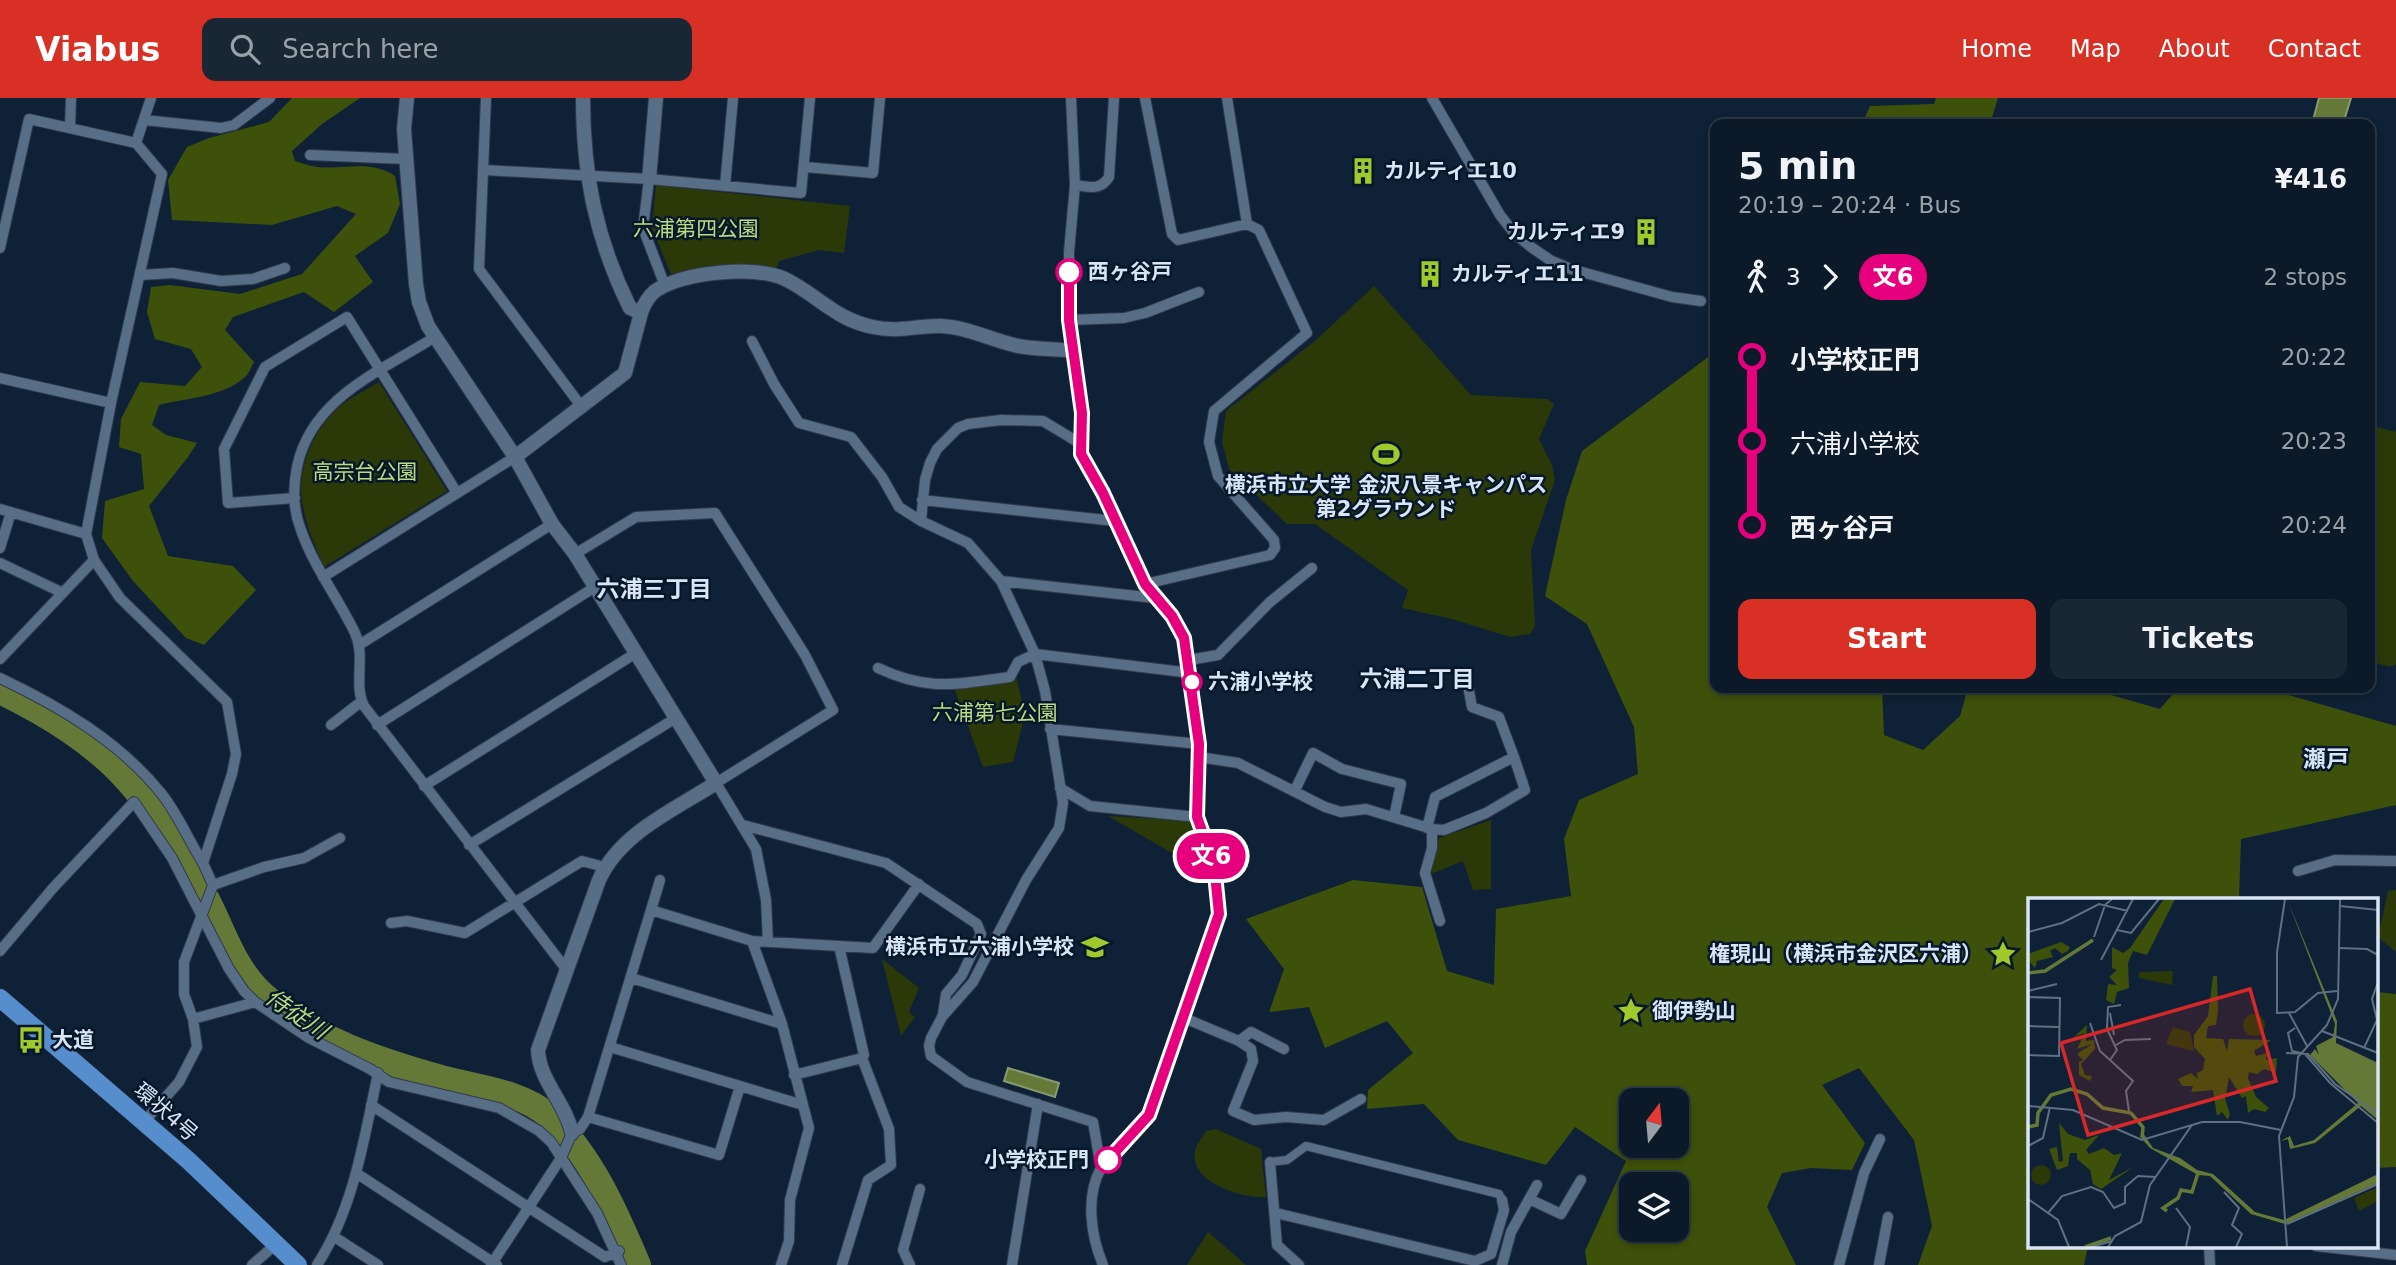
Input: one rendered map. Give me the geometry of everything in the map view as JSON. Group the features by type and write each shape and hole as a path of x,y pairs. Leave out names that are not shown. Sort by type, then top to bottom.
{"main road":[{"name":"環状4号","path":"0,998 199,1170 298,1265"}],"street":[{"path":"70,128 71,98"},
{"path":"136,143 151,98"},
{"path":"144,120 222,128 234,125 270,98"},
{"path":"407,98 404,129 419,302 435,337 515,457 552,524 575,554 743,825 755,849 766,900 768,942"},
{"path":"486,98 479,269 581,406"},
{"path":"583,98 586,174 602,243 630,309 642,313"},
{"path":"656,98 643,228 665,286"},
{"path":"725,186 733,98"},
{"path":"484,170 586,174 801,193 810,98"},
{"path":"805,167 873,173 880,98"},
{"path":"1071,98 1075,185 1069,252 1069,320 1082,413 1081,454 1145,584 1154,598 1172,616 1184,638 1199,744 1197,817 1214,864 1219,914 1149,1115 1101,1168 1094,1187 1092,1221 1103,1265"},
{"path":"1075,185 1096,188 1104,184 1109,177 1114,98"},
{"path":"1145,584 1270,555 1275,548 1274,540 1217,476 1209,442 1214,411 1307,333 1259,230 1247,224 1178,240 1172,234 1146,98"},
{"path":"1227,98 1247,224"},
{"path":"1432,98 1500,215 1514,233 1531,247 1550,260 1571,269 1672,297 1701,301"},
{"path":"0,248 29,119 136,143 162,174 111,402 86,534 94,560 120,598 227,702 236,754 203,863"},
{"path":"310,155 407,159"},
{"path":"141,275 173,273 221,281 253,279 285,268"},
{"path":"323,577 515,457 625,373 649,297 665,286 699,276 759,272 784,279 837,315 869,327 902,331 942,326 1017,346 1072,351"},
{"path":"1069,320 1124,318 1145,313 1199,292"},
{"path":"295,498 228,503 225,449 265,367 347,317 457,493"},
{"path":"435,337 335,400 317,419 306,438 295,477 300,530 359,645 362,701 377,725 566,969"},
{"path":"752,341 774,384 799,423 851,437 869,459 899,507 921,521 968,543 1001,581 1035,654 1045,691 1063,803 1059,828 1026,880 973,982 942,1017 929,1046 931,1056 967,1082 1093,1122 1101,1168"},
{"path":"0,377 111,402"},
{"path":"921,521 925,480 937,449 958,428 968,424 1001,420 1043,421 1081,444"},
{"path":"922,500 1115,521"},
{"path":"0,548 5,511 86,534"},
{"path":"575,554 636,517 715,513 798,644 833,710 632,836 604,867 538,1050 541,1067 576,1131"},
{"path":"359,645 552,524"},
{"path":"0,659 94,560"},
{"path":"0,563 63,593"},
{"path":"1189,660 1218,655 1270,602 1312,568"},
{"path":"1001,581 1154,598"},
{"path":"377,725 595,587"},
{"path":"424,786 636,653"},
{"path":"878,668 901,679 945,685 1010,677 1018,662 1035,654 1191,673"},
{"path":"0,678 45,699 89,728 124,756 162,794 203,863 212,888 184,962 184,994 197,1047 179,1082 144,1122"},
{"path":"1199,757 1238,763 1325,807 1341,812 1366,809 1444,830 1486,813 1525,790 1499,717 1472,708 1469,691"},
{"path":"331,725 362,701"},
{"path":"469,845 676,718"},
{"path":"1050,729 1199,744"},
{"path":"1296,790 1313,753 1342,769 1401,784 1394,817"},
{"path":"1440,921 1425,873 1432,848 1430,828 1435,797 1514,757"},
{"path":"1060,788 1090,806 1197,817"},
{"path":"0,951 53,888 134,802 172,858 229,969 255,1002 309,1038 378,1073 388,1082 499,1108 539,1130 564,1154 617,1251 621,1265"},
{"path":"743,825 886,863 977,925 981,934 962,975 946,994 942,1017"},
{"path":"212,888 264,867 304,858 340,838"},
{"path":"2298,871 2335,860 2396,861"},
{"path":"391,923 407,921 465,933 582,861 604,867"},
{"path":"356,1173 494,1264 576,1131 588,1117 660,880"},
{"path":"651,910 752,941 873,948 919,884"},
{"path":"752,941 782,1024 809,1128 790,1200 789,1241 781,1265"},
{"path":"839,946 864,1055 862,1058 888,1129 891,1165 868,1180 842,1265"},
{"path":"631,978 782,1024"},
{"path":"192,1019 255,1002"},
{"path":"1184,1018 1239,1041 1251,1049 1253,1061 1233,1111 1254,1120 1286,1117 1324,1120 1361,1099"},
{"path":"1239,1041 1251,1032 1284,1049"},
{"path":"610,1047 803,1105"},
{"path":"794,1074 862,1058"},
{"path":"317,1265 348,1203 378,1073"},
{"path":"588,1117 719,1155 740,1086"},
{"path":"1012,1265 1038,1104"},
{"path":"371,1105 605,1257 617,1251"},
{"path":"1839,1265 1864,1173 1880,1139"},
{"path":"1276,1213 1475,1261 1491,1254 1504,1210 1502,1200 1499,1194 1306,1146 1287,1160 1270,1162 1277,1245 1299,1265"},
{"path":"1529,1199 1561,1214 1581,1180"},
{"path":"1502,1265 1511,1232 1537,1185"},
{"path":"910,1265 903,1251 920,1189"},
{"path":"1879,1265 1888,1217"},
{"path":"333,1236 378,1265"},
{"path":"252,1265 275,1245"},
{"path":"2334,1248 2396,1255"}],"green space":[{"name":"六浦第四公園","path":"656,185 850,206 844,253 819,250 779,261 775,271 710,269 671,274 652,228"},
{"name":"横浜市立大学 金沢八景キャンパス 第2グラウンド","path":"1374,286 1471,395 1547,399 1554,404 1539,439 1552,465 1555,480 1531,550 1535,626 1530,634 1510,637 1452,619 1402,608 1408,590 1315,524 1287,524 1229,469 1222,442 1226,411 1316,340"},
{"name":"高宗台公園","path":"379,382 447,491 324,567 303,509 301,487 305,462 315,438 329,417 348,401"},
{"path":"2375,426 2396,432 2396,664 2390,667 2375,662"},
{"name":"六浦第七公園","path":"1016,676 1025,714 1013,762 983,767 954,688"},
{"path":"1108,816 1191,821 1206,872 1205,872"},
{"path":"1491,820 1491,889 1473,890 1463,861 1431,874 1439,838"},
{"path":"2396,890 2396,952 2378,937 2388,891"},
{"path":"882,959 919,988 909,1012 915,1017 901,1036"},
{"path":"1216,1129 1261,1149 1266,1197 1232,1192 1220,1187 1200,1172 1195,1162 1196,1148 1206,1131"},
{"path":"1208,1232 1246,1265 1187,1265"}],"shaded area":[{"path":"292,98 360,98 322,124 292,151 295,161 317,167 366,166 386,171 395,176 400,204 388,233 355,256 373,282 334,312 304,292 233,317 225,330 254,362 246,376 236,384 215,393 159,405 152,425 166,435 197,443 149,506 168,556 233,566 256,590 204,645 186,638 133,581 102,538 105,501 144,489 141,454 119,447 121,419 140,382 185,386 202,367 191,349 155,339 147,312 151,287 170,285 240,294 302,274 356,214 337,206 272,225 172,220 168,180 187,147 209,138 269,122"},
{"path":"1936,98 1998,98 1992,119 1864,119 1870,106 1934,104"},
{"path":"2319,98 2351,98 2345,119 2313,119"},
{"path":"1710,356 1710,693 1882,693 1884,735 1923,750 1960,716 1967,693 2104,693 2160,709 2174,693 2281,693 2396,726 2396,805 2241,839 2239,898 2028,898 2028,1248 2088,1248 2084,1265 1918,1265 1932,1226 1914,1140 1859,1068 1822,1085 1865,1143 1852,1170 1811,1168 1782,1173 1767,1207 1796,1265 1587,1265 1585,1251 1619,1176 1619,1242 1689,1242 1689,1172 1621,1172 1626,1161 1622,1158 1689,1158 1689,1088 1619,1088 1619,1156 1575,1127 1546,1165 1458,1140 1424,1104 1367,1109 1368,1090 1413,1053 1387,1021 1325,1048 1309,1007 1269,1012 1284,969 1246,919 1353,880 1422,887 1447,971 1494,985 1496,909 1571,896 1564,839 1579,800 1638,774 1634,727 1587,624 1545,596 1566,500 1582,451"},
{"path":"2378,992 2396,994 2396,1167 2378,1168"},
{"path":"1008,1068 1059,1083 1055,1097 1004,1081"}],"waterway":[{"name":"侍従川","path":"0,691 69,730 101,754 129,782 158,820 200,887 241,968 260,992 280,1008 301,1023 371,1056 420,1072 513,1096 549,1116 578,1148 590,1167 611,1205 638,1265"}],"bus line":[{"name":"文6","path":"1069,272 1069,320 1082,413 1081,454 1103,493 1145,584 1154,598 1172,616 1184,638 1199,744 1197,817 1214,864 1219,914 1149,1115 1108,1160"}],"place":[{"name":"カルティエ10","path":"1363,171"},
{"name":"カルティエ9","path":"1646,232"},
{"name":"西ヶ谷戸","path":"1069,272"},
{"name":"カルティエ11","path":"1430,274"},
{"name":"横浜市立大学 金沢八景キャンパス 第2グラウンド","path":"1386,454"},
{"name":"六浦小学校","path":"1192,682"},
{"name":"横浜市立六浦小学校","path":"1095,947"},
{"name":"権現山（横浜市金沢区六浦）","path":"2003,954"},
{"name":"御伊勢山","path":"1631,1011"},
{"name":"大道","path":"31,1040"},
{"name":"小学校正門","path":"1108,1160"}],"district":[{"name":"六浦三丁目","path":"654,589"},
{"name":"六浦二丁目","path":"1417,679"},
{"name":"瀬戸","path":"2326,759"}]}
